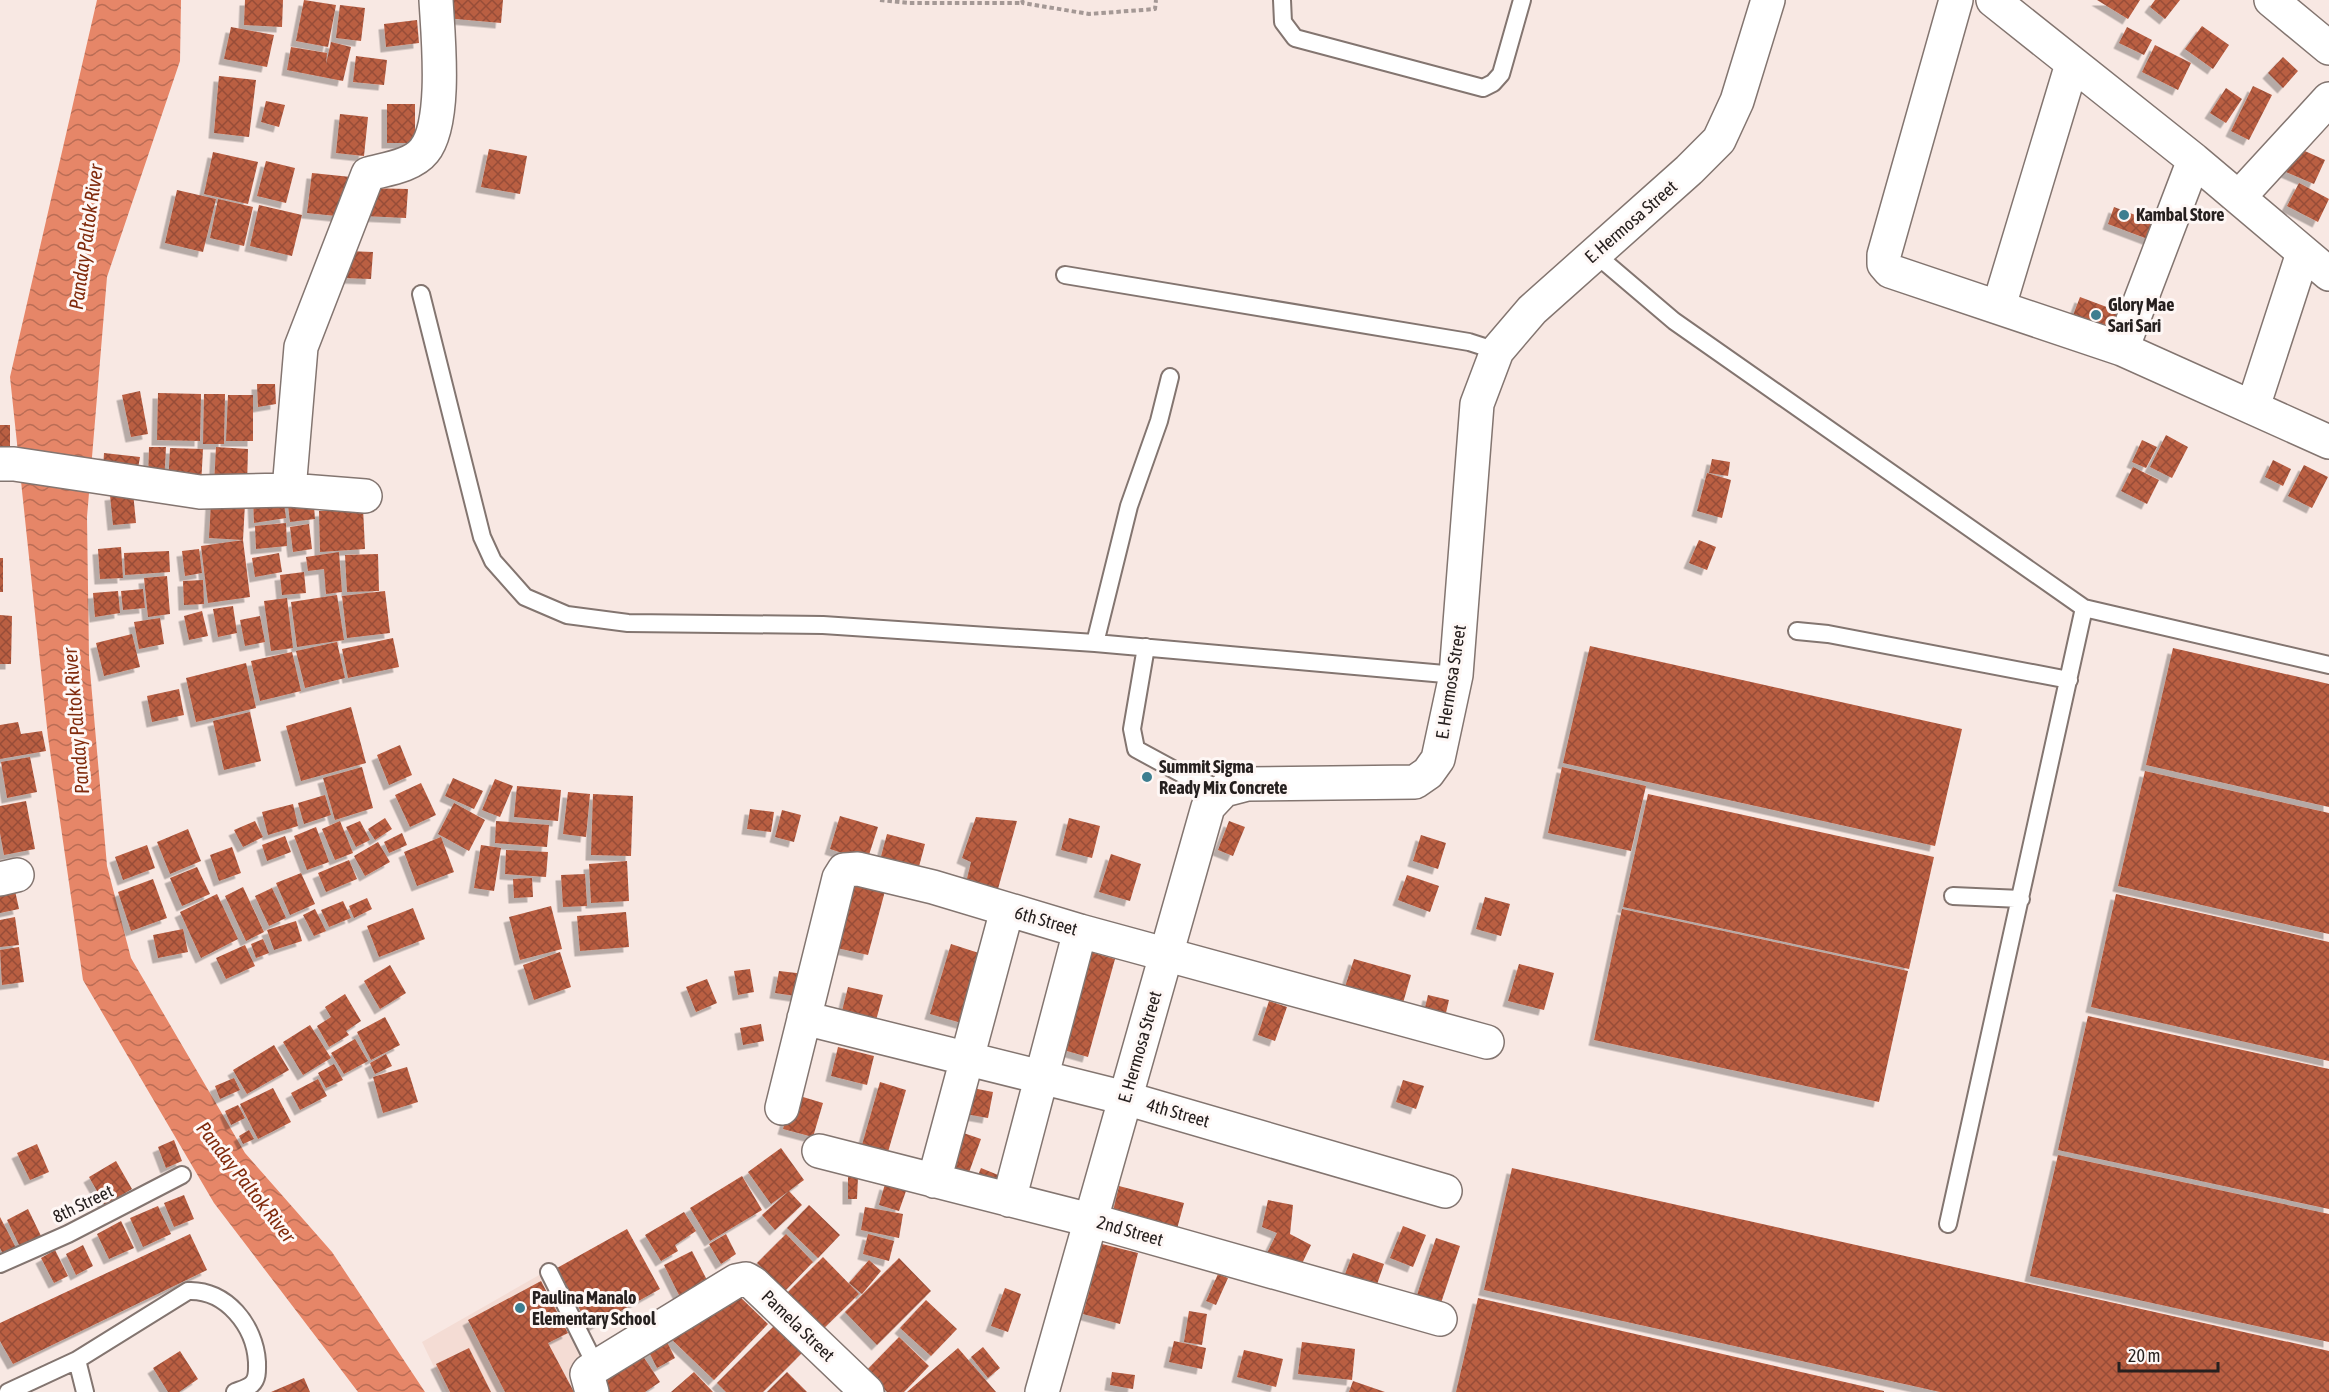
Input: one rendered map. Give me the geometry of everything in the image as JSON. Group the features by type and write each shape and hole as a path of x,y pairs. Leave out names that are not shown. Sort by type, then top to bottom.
{"street":[{"path":"289,490 301,347 349,220 368,174 411,161 423,152 431,137 440,83 436,0"},
{"name":"E. Hermosa Street","path":"1042,1392 1208,807 1224,789 1247,784 1415,782 1428,773 1438,759 1456,675 1477,404 1497,351 1532,310 1689,170 1719,140 1737,101 1768,0"},
{"path":"1956,0 1884,255 1884,264 1890,271 2121,349 2329,442"},
{"path":"1993,0 2194,160 2329,274"},
{"path":"2271,0 2329,48"},
{"path":"1999,306 2072,64"},
{"path":"2239,197 2329,99"},
{"path":"2121,349 2194,160"},
{"path":"2253,407 2304,253"},
{"path":"7,464 200,492 289,490 366,496"},
{"name":"6th Street","path":"783,1108 839,878 844,870 858,869 1487,1042"},
{"path":"934,1180 1007,910"},
{"path":"1009,1200 1080,931"},
{"name":"4th Street","path":"804,1018 1125,1098 1445,1191"},
{"name":"2nd Street","path":"819,1151 1090,1220 1440,1319"},
{"name":"Pamela Street","path":"594,1379 736,1281 746,1279 753,1283 867,1392"}],"lane":[{"path":"1282,0 1283,22 1295,38 1483,88 1493,83 1501,74 1522,0"},
{"path":"1594,253 1674,321 2084,608 2329,665"},
{"path":"1065,274 1469,342 1497,351"},
{"path":"421,294 482,537 493,561 525,597 567,615 628,623 824,625 1095,643 1456,675"},
{"path":"1095,643 1129,506 1159,421 1170,377"},
{"path":"1948,1224 2084,608"},
{"path":"1797,631 1828,634 2069,680"},
{"path":"1146,647 1132,729 1136,749 1182,774 1224,789"},
{"path":"1953,896 2021,899"},
{"name":"8th Street","path":"0,1264 68,1234 182,1175"},
{"path":"549,1272 594,1379"},
{"path":"9,1392 77,1360 188,1291 198,1290 226,1304 250,1329 256,1347 256,1378 251,1386 235,1392"},
{"path":"77,1360 85,1392"}],"path":[{"path":"880,0 909,3 1023,1 1089,14 1155,9 1156,0"}],"shaded area":[{"name":"Paulina Manalo Elementary School","path":"541,1274 586,1363 581,1392 446,1392 422,1342"}],"water":[{"name":"Panday Paltok River","path":"97,0 181,0 180,61 107,277 87,517 89,659 107,866 131,958 245,1153 332,1252 425,1392 358,1392 214,1203 83,980 48,737 10,377"}],"building":[{"path":"245,0 283,0 282,27 244,25"},
{"path":"304,0 336,5 328,47 296,41"},
{"path":"446,0 503,0 501,23 445,18"},
{"path":"2097,0 2140,0 2128,19"},
{"path":"2155,0 2180,0 2165,19 2150,7"},
{"path":"340,5 365,8 361,41 336,38"},
{"path":"417,20 419,43 386,47 384,24"},
{"path":"2202,26 2229,45 2213,69 2185,49"},
{"path":"231,27 274,35 267,67 224,59"},
{"path":"2127,27 2152,40 2144,55 2119,43"},
{"path":"331,42 351,47 343,81 287,70 291,47 327,53 326,64"},
{"path":"2155,45 2191,63 2178,90 2142,72"},
{"path":"356,56 387,60 384,85 353,82"},
{"path":"2283,57 2298,71 2283,88 2268,73"},
{"path":"219,76 256,80 249,137 214,133"},
{"path":"2253,86 2272,95 2249,140 2231,131"},
{"path":"2226,88 2242,99 2226,123 2210,113"},
{"path":"266,101 285,105 279,127 261,122"},
{"path":"387,104 415,104 415,143 387,143"},
{"path":"340,114 368,117 364,156 336,153"},
{"path":"2298,148 2325,160 2314,184 2286,172"},
{"path":"489,149 527,156 520,194 481,187"},
{"path":"213,152 258,162 248,204 204,194"},
{"path":"266,161 295,168 286,203 257,196"},
{"path":"312,173 351,177 346,217 307,213"},
{"path":"2299,183 2329,199 2318,222 2287,206"},
{"path":"366,188 408,189 406,218 364,216"},
{"path":"177,190 216,199 203,252 165,243"},
{"path":"218,199 253,207 244,246 210,238"},
{"path":"259,205 302,215 292,256 250,246"},
{"name":"Kambal Store","path":"2114,207 2159,224 2153,241 2108,224"},
{"path":"346,251 373,252 371,279 344,278"},
{"name":"Glory Mae Sari Sari","path":"2080,297 2120,312 2113,333 2072,318"},
{"path":"257,384 275,384 276,404 258,407"},
{"path":"140,391 148,434 131,437 122,395"},
{"path":"158,393 201,394 200,441 157,440"},
{"path":"204,394 225,394 224,444 203,444"},
{"path":"228,395 253,395 253,441 226,441"},
{"path":"0,425 10,425 10,456 0,456"},
{"path":"2166,435 2188,447 2172,478 2150,467"},
{"path":"2142,440 2157,447 2146,468 2132,462"},
{"path":"149,447 166,447 164,483 148,483"},
{"path":"216,447 248,449 247,485 214,484"},
{"path":"170,448 203,449 201,486 168,485"},
{"path":"104,453 140,457 137,474 103,469"},
{"path":"1712,459 1730,462 1728,476 1709,473"},
{"path":"2273,460 2291,469 2283,486 2265,477"},
{"path":"2304,465 2328,477 2312,508 2288,496"},
{"path":"2133,467 2159,480 2147,504 2121,491"},
{"path":"1707,473 1731,480 1722,518 1697,511"},
{"path":"133,492 136,523 113,525 110,495"},
{"path":"313,494 315,519 290,522 287,497"},
{"path":"283,495 286,518 254,523 253,498"},
{"path":"211,502 245,503 243,540 209,538"},
{"path":"363,508 365,549 320,552 319,511"},
{"path":"286,523 287,546 256,549 255,526"},
{"path":"309,524 312,549 293,552 290,527"},
{"path":"243,540 250,597 208,603 201,546"},
{"path":"1699,540 1716,547 1707,570 1689,563"},
{"path":"121,547 123,578 100,579 98,549"},
{"path":"199,549 202,573 185,576 182,551"},
{"path":"169,551 170,572 125,575 124,553"},
{"path":"339,552 342,592 326,594 324,569 308,571 306,557"},
{"path":"279,553 282,572 255,577 252,558"},
{"path":"378,554 379,591 347,592 345,555"},
{"path":"0,558 3,558 3,592 0,592"},
{"path":"304,572 306,593 282,595 280,575"},
{"path":"167,576 170,614 148,617 144,578"},
{"path":"203,580 204,604 184,605 183,581"},
{"path":"143,589 145,608 123,610 121,591"},
{"path":"118,591 120,613 95,617 93,593"},
{"path":"385,591 390,633 347,638 342,596"},
{"path":"337,595 344,640 297,647 291,602"},
{"path":"287,598 293,648 271,651 264,601"},
{"path":"233,606 237,633 218,637 213,609"},
{"path":"202,611 208,636 189,640 184,616"},
{"path":"0,615 12,616 11,664 0,664"},
{"path":"260,616 265,642 245,646 240,620"},
{"path":"160,618 164,644 139,649 134,622"},
{"path":"132,634 140,667 104,676 96,643"},
{"path":"393,638 399,667 348,678 342,649"},
{"path":"337,642 345,678 305,688 296,651"},
{"path":"1590,646 1962,729 1935,846 1563,763"},
{"path":"2173,648 2329,684 2329,807 2146,765"},
{"path":"292,652 301,691 260,701 251,661"},
{"path":"246,663 256,708 196,722 186,678"},
{"path":"179,689 184,715 152,722 147,696"},
{"path":"351,707 366,763 301,781 286,726"},
{"path":"250,712 261,761 224,770 213,721"},
{"path":"18,722 21,734 42,731 46,751 0,759 0,725"},
{"path":"400,745 412,775 389,785 377,755"},
{"path":"30,757 37,792 7,798 1,762"},
{"path":"362,767 373,808 335,820 323,778"},
{"path":"1562,767 1646,786 1631,851 1548,833"},
{"path":"2145,771 2329,813 2329,934 2118,886"},
{"path":"453,778 483,791 474,809 445,796"},
{"path":"495,779 513,786 500,817 482,810"},
{"path":"421,783 436,815 410,827 395,795"},
{"path":"517,786 561,790 558,821 514,817"},
{"path":"568,792 590,794 586,837 563,834"},
{"path":"593,794 633,796 631,856 591,855"},
{"path":"1648,794 1934,857 1909,969 1623,907"},
{"path":"325,795 331,815 304,824 298,803"},
{"path":"26,801 35,849 4,855 0,833 0,806"},
{"path":"454,803 485,820 469,851 438,834"},
{"path":"293,804 298,826 268,835 262,812"},
{"path":"750,809 774,812 771,832 747,829"},
{"path":"782,810 801,815 794,842 775,837"},
{"path":"840,816 878,827 867,861 830,849"},
{"path":"976,817 1017,821 996,896 965,887 971,862 962,858"},
{"path":"385,818 392,829 375,840 368,829"},
{"path":"1069,818 1100,826 1092,858 1061,850"},
{"path":"255,821 263,837 243,847 234,830"},
{"path":"340,821 353,853 335,860 322,829"},
{"path":"360,821 370,840 356,847 346,827"},
{"path":"496,821 549,825 547,847 495,843"},
{"path":"1229,821 1245,827 1233,856 1218,850"},
{"path":"316,827 329,862 307,870 294,836"},
{"path":"188,829 201,861 170,874 157,842"},
{"path":"402,833 407,845 389,853 384,842"},
{"path":"887,834 925,844 917,874 879,864"},
{"path":"1421,835 1446,843 1438,869 1413,861"},
{"path":"285,836 291,852 267,861 262,845"},
{"path":"441,837 454,872 417,886 404,852"},
{"path":"378,842 390,862 365,876 354,856"},
{"path":"147,845 155,868 123,880 115,857"},
{"path":"481,845 501,848 494,891 474,888"},
{"path":"232,847 241,873 219,881 210,855"},
{"path":"506,850 548,852 546,877 505,874"},
{"path":"1111,854 1141,864 1130,901 1099,892"},
{"path":"349,860 357,879 326,892 318,873"},
{"path":"627,861 629,901 591,903 589,864"},
{"path":"197,867 210,894 182,906 170,878"},
{"path":"301,873 315,904 290,915 276,883"},
{"path":"585,874 587,906 563,907 561,875"},
{"path":"1407,875 1439,886 1430,912 1398,900"},
{"path":"532,878 533,897 514,898 513,879"},
{"path":"153,879 167,918 131,931 118,892"},
{"path":"854,883 885,891 868,955 837,948"},
{"path":"14,886 19,909 0,913 0,888"},
{"path":"243,887 264,932 246,941 225,896"},
{"path":"272,888 286,918 269,926 255,896"},
{"path":"217,894 238,939 201,958 180,912"},
{"path":"2116,894 2329,942 2329,1061 2091,1007"},
{"path":"1485,897 1510,904 1501,936 1476,929"},
{"path":"367,898 372,909 354,918 349,906"},
{"path":"343,901 351,918 329,927 321,910"},
{"path":"551,906 562,949 520,960 509,917"},
{"path":"413,908 425,939 379,957 367,926"},
{"path":"315,909 326,931 314,936 303,915"},
{"path":"1622,909 1908,971 1879,1102 1594,1040"},
{"path":"626,912 629,947 580,951 577,916"},
{"path":"15,917 19,945 0,947 0,920"},
{"path":"296,921 302,941 274,950 267,930"},
{"path":"183,929 188,952 158,958 153,935"},
{"path":"263,939 269,953 256,958 251,944"},
{"path":"951,944 985,955 965,1024 930,1014"},
{"path":"245,945 255,966 226,979 216,958"},
{"path":"19,947 24,982 2,985 0,950"},
{"path":"1087,951 1115,959 1088,1057 1060,1049"},
{"path":"560,952 571,987 534,1000 523,965"},
{"path":"1354,959 1411,975 1403,1003 1345,987"},
{"path":"1519,964 1554,973 1544,1010 1508,1001"},
{"path":"390,965 406,993 380,1009 364,981"},
{"path":"750,969 754,992 738,995 734,971"},
{"path":"779,971 805,974 802,997 775,993"},
{"path":"707,979 717,1003 696,1012 686,987"},
{"path":"848,987 883,995 875,1024 841,1015"},
{"path":"345,994 361,1021 346,1031 349,1035 329,1047 317,1026 331,1017 325,1007"},
{"path":"1428,995 1449,1000 1445,1017 1424,1012"},
{"path":"1269,1001 1287,1007 1275,1041 1258,1035"},
{"path":"2088,1016 2329,1069 2329,1209 2058,1150"},
{"path":"385,1017 400,1045 371,1060 357,1032"},
{"path":"761,1024 764,1041 743,1045 740,1028"},
{"path":"310,1025 331,1058 303,1075 283,1042"},
{"path":"355,1039 368,1061 344,1074 331,1053"},
{"path":"274,1045 289,1070 247,1094 233,1070"},
{"path":"838,1047 874,1056 867,1085 831,1076"},
{"path":"386,1054 392,1066 375,1074 370,1063"},
{"path":"334,1064 343,1080 326,1088 318,1073"},
{"path":"407,1067 418,1102 383,1113 373,1077"},
{"path":"234,1078 240,1090 220,1099 215,1086"},
{"path":"318,1079 327,1096 300,1110 291,1093"},
{"path":"1403,1080 1424,1086 1416,1109 1396,1102"},
{"path":"880,1082 906,1090 888,1152 862,1145"},
{"path":"962,1086 993,1092 988,1118 954,1112"},
{"path":"273,1088 291,1122 258,1139 240,1104"},
{"path":"793,1094 823,1103 813,1137 783,1129"},
{"path":"238,1105 245,1118 231,1125 225,1111"},
{"path":"949,1128 981,1139 967,1178 945,1170"},
{"path":"249,1130 254,1139 243,1144 239,1136"},
{"path":"174,1140 182,1161 166,1168 158,1147"},
{"path":"37,1144 49,1172 30,1180 17,1153"},
{"path":"781,1148 804,1180 771,1204 748,1172"},
{"path":"2058,1155 2329,1214 2329,1342 2030,1276"},
{"path":"116,1161 132,1189 105,1205 89,1177"},
{"path":"981,1168 1003,1177 996,1194 974,1185"},
{"path":"1512,1168 2329,1351 2329,1392 1940,1392 1484,1290"},
{"path":"742,1176 762,1210 710,1241 690,1208"},
{"path":"848,1176 858,1177 857,1199 848,1199"},
{"path":"885,1184 906,1191 899,1211 879,1205"},
{"path":"1119,1186 1184,1203 1174,1240 1110,1224"},
{"path":"789,1191 802,1205 775,1230 762,1215"},
{"path":"184,1195 194,1219 174,1227 164,1203"},
{"path":"1268,1200 1293,1205 1290,1234 1311,1245 1296,1276 1283,1260 1267,1253 1277,1233 1262,1227"},
{"path":"809,1205 840,1235 818,1258 787,1228"},
{"path":"158,1206 171,1234 143,1247 130,1218"},
{"path":"865,1207 903,1214 899,1238 861,1230"},
{"path":"28,1209 42,1238 21,1249 7,1220"},
{"path":"684,1212 696,1231 675,1245 678,1251 661,1261 645,1235"},
{"path":"0,1217 16,1248 3,1254 0,1248"},
{"path":"121,1221 134,1248 109,1259 97,1234"},
{"path":"1403,1226 1426,1235 1413,1267 1390,1258"},
{"path":"627,1229 660,1289 590,1328 557,1268"},
{"path":"190,1234 207,1270 13,1364 0,1341 0,1323"},
{"path":"726,1234 736,1254 721,1264 709,1244"},
{"path":"786,1234 813,1262 785,1291 757,1263"},
{"path":"868,1234 894,1241 889,1261 863,1254"},
{"path":"1436,1238 1460,1246 1439,1309 1415,1301"},
{"path":"1102,1244 1138,1253 1120,1324 1083,1314"},
{"path":"83,1245 93,1266 76,1275 66,1254"},
{"path":"55,1250 68,1276 54,1283 41,1258"},
{"path":"692,1251 708,1282 680,1297 664,1265"},
{"path":"1353,1253 1384,1264 1373,1296 1341,1285"},
{"path":"823,1257 859,1294 820,1332 785,1295"},
{"path":"899,1258 931,1291 877,1345 845,1312"},
{"path":"869,1260 881,1271 862,1294 849,1283"},
{"path":"1218,1274 1228,1278 1216,1305 1206,1301"},
{"path":"541,1281 568,1333 548,1343 574,1392 505,1392 468,1320"},
{"path":"1005,1288 1021,1294 1008,1332 991,1326"},
{"path":"735,1292 768,1324 714,1380 667,1335"},
{"path":"1478,1298 1884,1391 1884,1392 1456,1392"},
{"path":"926,1300 957,1329 931,1356 900,1328"},
{"path":"1189,1311 1207,1314 1202,1345 1184,1342"},
{"path":"775,1325 802,1353 763,1392 726,1392 717,1383"},
{"path":"899,1337 929,1366 904,1392 887,1392 866,1371"},
{"path":"1174,1341 1206,1348 1202,1369 1169,1362"},
{"path":"667,1342 675,1358 657,1368 649,1352"},
{"path":"1302,1342 1355,1349 1352,1380 1298,1374"},
{"path":"637,1347 660,1382 645,1392 606,1392 595,1374"},
{"path":"983,1347 1000,1368 988,1378 971,1357"},
{"path":"469,1348 491,1392 450,1392 436,1364"},
{"path":"958,1348 996,1392 907,1392"},
{"path":"1244,1350 1283,1359 1276,1387 1237,1377"},
{"path":"180,1351 198,1379 179,1392 168,1392 153,1368"},
{"path":"694,1372 713,1392 671,1392"},
{"path":"787,1372 807,1392 767,1392"},
{"path":"1112,1372 1135,1375 1133,1389 1110,1385"},
{"path":"304,1378 310,1392 271,1392"},
{"path":"1353,1381 1385,1392 1349,1392"}],"place":[{"name":"Kambal Store","path":"2124,215"},
{"name":"Glory Mae Sari Sari","path":"2096,315"},
{"name":"Summit Sigma Ready Mix Concrete","path":"1147,777"},
{"name":"Paulina Manalo Elementary School","path":"520,1308"}]}
